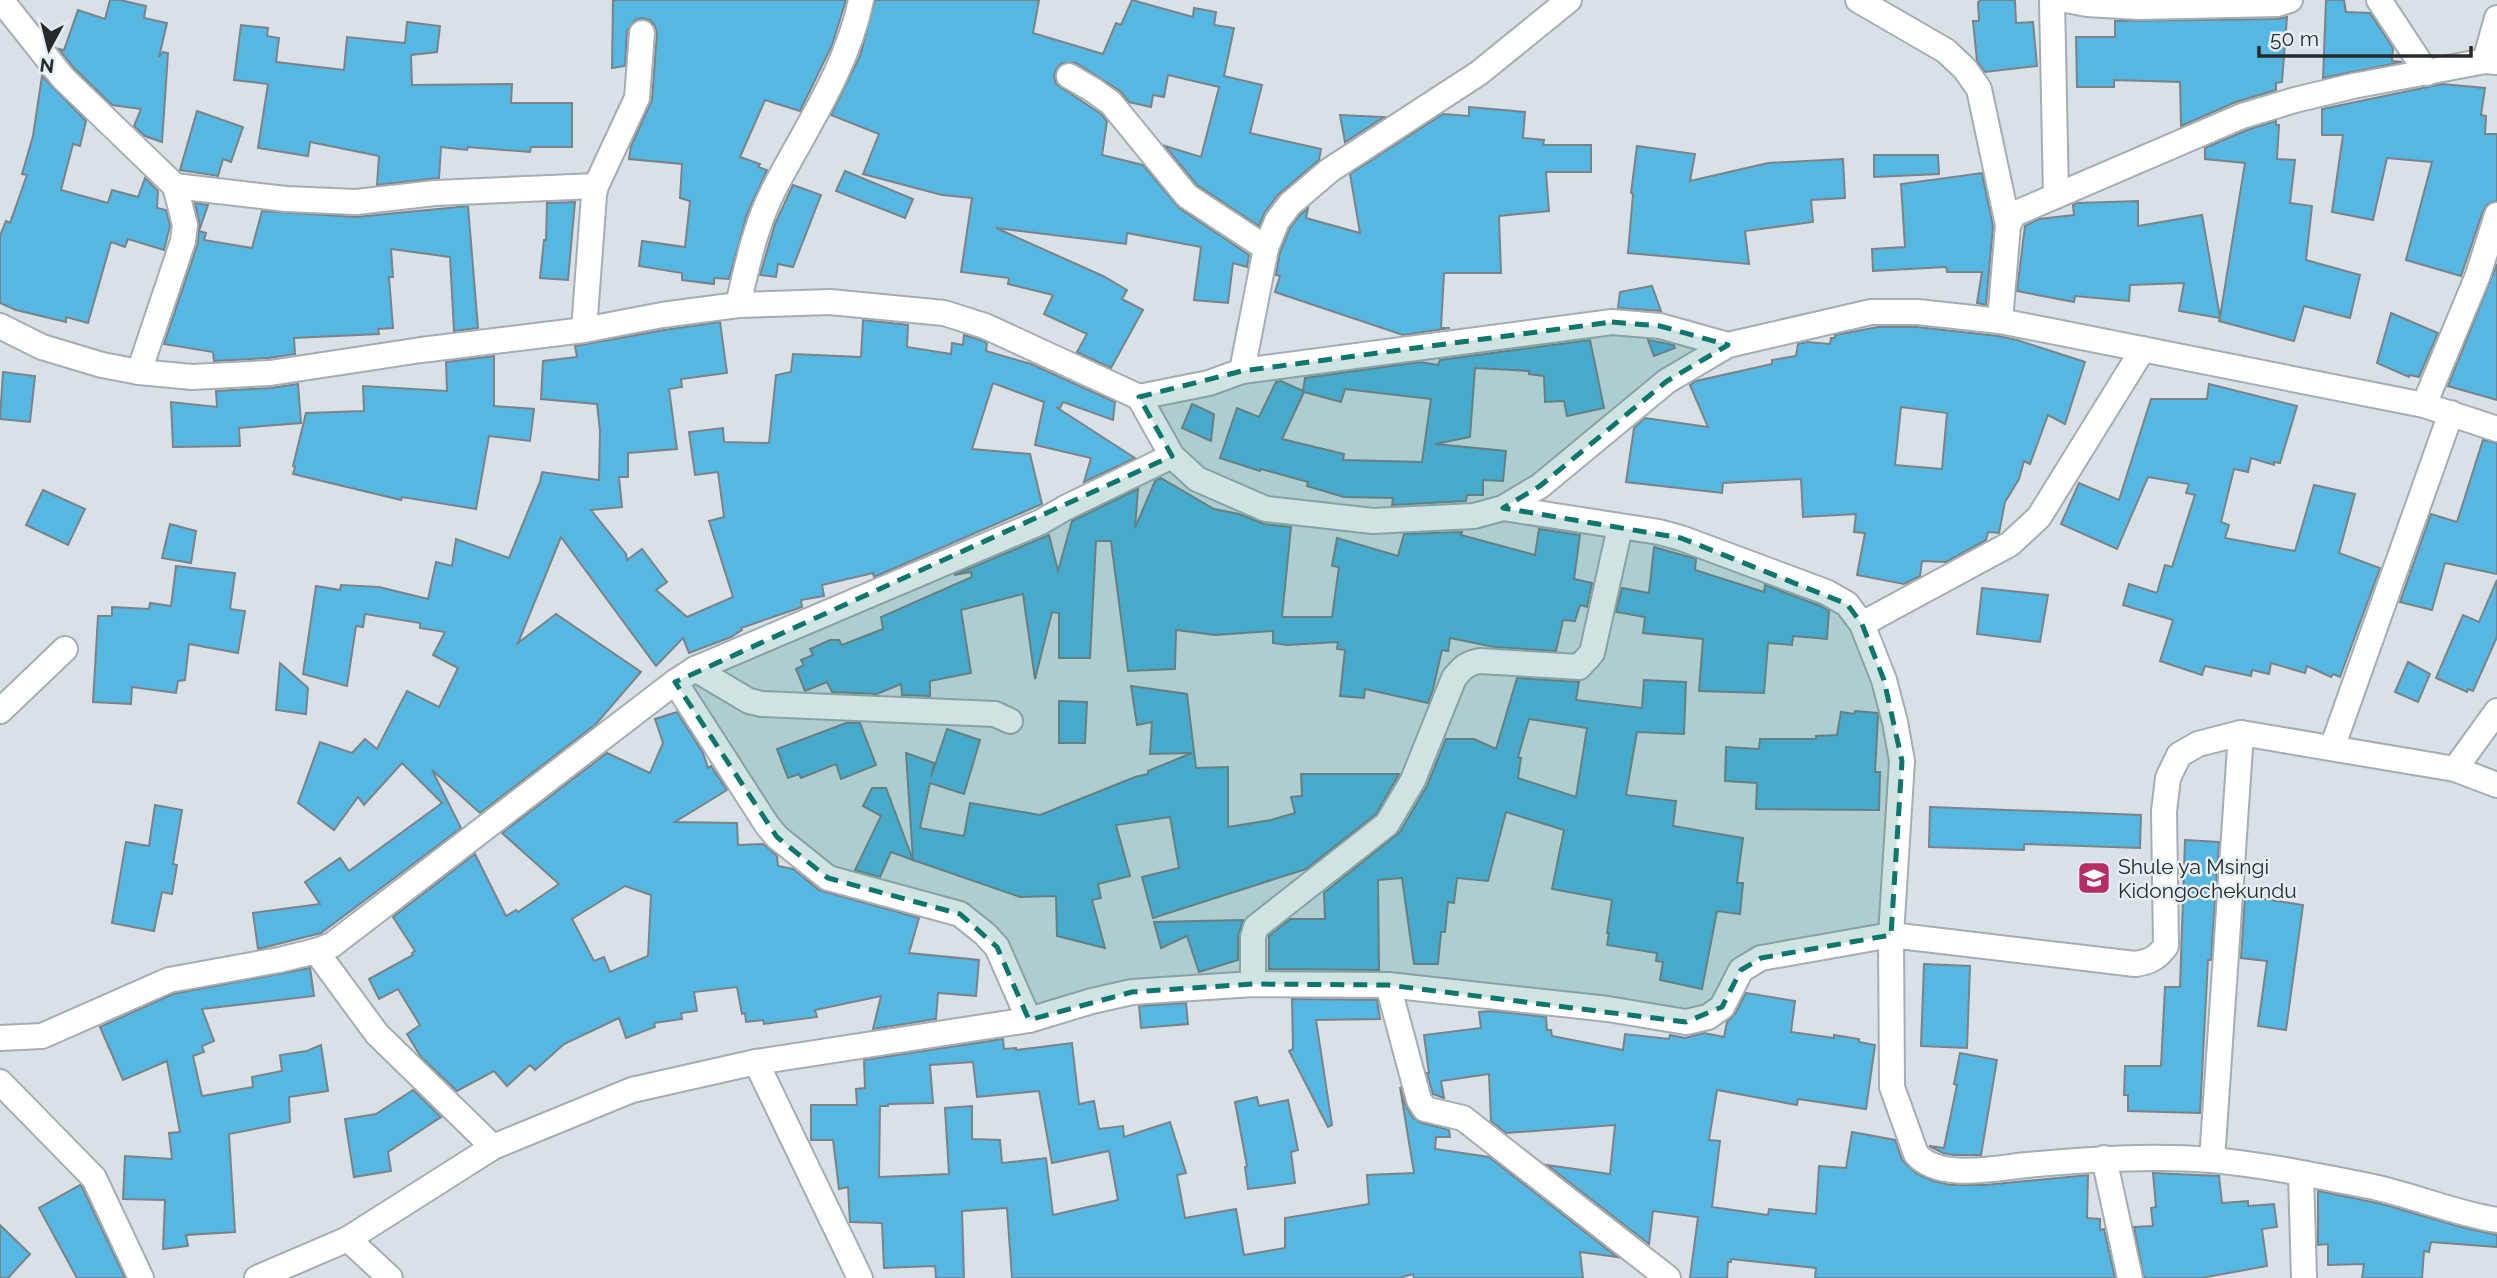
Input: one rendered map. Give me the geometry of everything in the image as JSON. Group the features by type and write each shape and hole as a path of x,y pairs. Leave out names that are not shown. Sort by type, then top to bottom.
{"street":[{"path":"1,0 63,78 175,186 185,225 183,241 139,372"},
{"path":"738,305 752,243 772,194 842,61 861,0"},
{"path":"1242,371 1266,248 1277,220 1307,187 1479,73 1569,0"},
{"path":"1858,0 1946,51 1965,69 1979,89 2008,225 2000,321"},
{"path":"2052,0 2056,197"},
{"path":"2066,0 2087,4 2139,6 2277,4 2290,0"},
{"path":"2379,0 2427,73"},
{"path":"2008,225 2014,214 2242,116 2295,100 2491,62 2497,18"},
{"path":"584,330 596,186 637,99 642,33"},
{"path":"1069,76 1111,103 1187,196 1266,248"},
{"path":"175,186 286,199 356,202 435,193 596,186"},
{"path":"2424,405 2457,329 2497,215"},
{"path":"0,326 41,347 102,365 192,377 270,373 421,350 584,330 662,315 738,305 830,302 944,313 985,326 1139,397 1209,383 1242,371 1612,322 1660,326 1728,345"},
{"path":"1139,397 1172,457 1197,480 1266,509 1373,521 1474,516 1503,508 1540,486 1667,381 1728,345 1871,312 1917,312 2000,321 2424,405 2497,429"},
{"path":"1862,624 2010,544 2032,524 2039,517 2143,349"},
{"path":"2332,748 2451,413"},
{"path":"0,1038 42,1036 169,980 279,960 332,945 685,675 1041,522 1172,457"},
{"path":"1503,508 1681,538 1826,592 1847,604 1862,624 1884,680 1902,761 1891,935 1892,1087 1916,1154 1924,1163 1942,1169 1978,1170 2104,1158 2212,1160 2373,1187 2470,1216 2497,1220"},
{"path":"1253,984 1253,937 1256,927 1387,824 1413,780 1454,678 1462,668 1468,663 1479,661 1578,667 1589,659 1620,527"},
{"path":"0,711 65,649"},
{"path":"685,675 762,704 995,714 1010,720"},
{"path":"685,675 767,825 777,837 828,878 960,914 997,947 1029,1020"},
{"path":"2455,769 2497,711"},
{"path":"2212,1160 2241,733"},
{"path":"257,1278 348,1239 493,1147 632,1090 756,1062 1029,1020 1132,992 1253,984 1388,985 1608,1009 1686,1022 1708,1017 1722,1007 1741,970 1761,958 1891,935 2135,964 2149,962 2158,957 2166,946 2164,811 2168,778 2179,755 2198,744 2241,733 2455,769 2497,785"},
{"path":"316,951 377,1034 493,1147"},
{"path":"1388,985 1419,1100 1425,1109 1463,1118 1668,1278"},
{"path":"756,1062 860,1278"},
{"path":"0,1082 94,1178 141,1278"},
{"path":"2104,1158 2130,1278"},
{"path":"2301,1174 2304,1278"},
{"path":"348,1239 390,1278"}],"highlighted area":[{"path":"1612,322 1660,326 1728,345 1667,381 1540,486 1503,508 1681,538 1847,604 1862,624 1884,680 1902,761 1891,935 1761,958 1741,970 1722,1007 1686,1022 1388,985 1253,984 1132,992 1029,1020 997,947 960,914 828,878 777,837 675,682 1172,456 1139,397 1242,371"}],"building":[{"path":"110,0 146,6 144,18 167,23 159,57 163,52 168,53 162,142 145,136 134,126 141,109 112,105 74,68 59,49 64,50 78,10 105,19"},
{"path":"613,0 846,0 832,45 800,111 765,100 740,157 760,164 758,167 767,170 747,214 729,279 714,278 714,284 682,280 682,273 639,266 642,241 685,247 690,201 680,198 682,164 629,159 631,146 652,100 657,33 650,20 635,20 627,31 625,66 612,68"},
{"path":"875,0 1039,0 1033,33 1103,54 1116,23 1121,25 1132,0 1193,17 1194,8 1216,12 1214,25 1234,28 1224,76 1262,85 1250,133 1321,149 1319,160 1278,195 1265,212 1259,226 1197,185 1165,146 1201,157 1219,87 1168,75 1164,97 1153,95 1151,107 1129,102 1120,91 1076,63 1062,63 1057,68 1054,75 1056,84 1101,114 1107,121 1102,155 1143,165 1179,208 1249,255 1247,267 1233,263 1228,303 1194,300 1201,247 1127,233 1126,244 996,228 1103,276 1127,290 1122,299 1143,310 1111,368 1077,352 1087,334 1044,314 1053,295 1008,284 1009,278 961,272 972,198 942,195 863,174 879,134 831,115 860,56"},
{"path":"2015,0 2016,23 2033,22 2037,66 1985,72 1977,61 1973,21 1979,21 1978,2"},
{"path":"2326,0 2344,0 2346,12 2370,13 2393,48 2392,61 2402,62 2323,78"},
{"path":"2287,17 2282,82 2276,83 2276,90 2236,102 2181,126 2180,82 2114,80 2114,87 2077,87 2076,37 2115,37 2115,21"},
{"path":"407,22 440,26 437,52 411,55 412,85 512,84 511,103 572,103 572,147 531,147 530,152 441,147 439,178 377,185 379,156 310,142 308,156 258,148 268,84 234,80 241,25 268,28 267,36 279,38 276,62 344,70 347,37 405,43"},
{"path":"42,76 86,121 80,146 73,144 61,190 108,203 112,190 138,197 145,178 158,191 157,208 166,210 170,226 164,250 128,239 125,247 111,242 88,323 66,317 66,322 16,310 0,303 0,236 6,221 10,223 27,175 22,174 33,136"},
{"path":"2442,84 2485,88 2481,115 2486,116 2485,134 2497,134 2497,201 2488,204 2483,211 2461,276 2406,260 2432,162 2387,158 2373,220 2332,212 2343,135 2322,135 2322,109"},
{"path":"1469,107 1525,112 1523,138 1544,140 1543,145 1591,145 1591,172 1546,172 1549,211 1499,216 1501,273 1444,273 1441,328 1450,328 1403,335 1275,292 1280,276 1276,275 1280,252 1290,228 1301,214 1308,208 1306,218 1360,233 1350,174 1443,114 1469,116"},
{"path":"197,111 243,127 231,162 223,159 218,176 180,170"},
{"path":"1340,115 1384,117 1345,142"},
{"path":"2276,121 2276,125 2279,125 2277,159 2295,160 2290,203 2312,206 2306,260 2360,275 2350,318 2304,306 2294,341 2219,321 2220,318 2179,311 2184,283 2130,285 2129,301 2075,296 2074,302 2017,291 2025,226 2039,219 2074,215 2073,205 2077,203 2138,201 2138,226 2202,215 2220,317 2245,163 2205,159 2205,148"},
{"path":"1637,146 1695,154 1690,181 1768,163 1843,159 1845,198 1811,200 1813,222 1745,231 1749,264 1628,253"},
{"path":"1874,155 1938,155 1939,174 1874,177"},
{"path":"845,171 913,199 905,218 836,191"},
{"path":"1982,173 1993,226 1986,305 1977,303 1982,272 1947,272 1946,267 1873,271 1872,249 1905,247 1901,184"},
{"path":"793,185 821,195 793,267 778,264 776,277 760,275 775,224"},
{"path":"575,202 568,280 540,278 546,240 547,203"},
{"path":"195,203 208,205 199,231 206,233 204,240 252,248 262,211 356,217 468,206 478,328 454,331 450,257 391,249 393,277 389,277 393,328 378,329 379,334 294,338 295,354 214,361 213,352 164,344 198,243 199,222"},
{"path":"2497,264 2497,400 2448,386"},
{"path":"1652,286 1661,311 1618,308 1620,292"},
{"path":"2391,313 2438,333 2419,377 2409,377 2377,363"},
{"path":"863,320 908,325 907,347 951,354 952,343 963,345 964,335 980,340 987,343 986,351 1031,364 1115,402 1113,420 1063,402 1060,408 1056,407 1135,458 1084,482 1091,458 1035,445 1044,402 993,383 972,449 1030,454 1042,504 874,577 873,573 822,585 824,596 801,600 802,607 741,628 742,630 731,637 689,653 683,638 656,666 561,537 518,643 556,614 641,672 596,724 480,813 432,770 461,828 321,933 258,949 253,913 320,904 305,882 340,858 349,871 442,803 402,763 364,805 358,797 334,830 298,803 320,742 352,753 365,739 377,749 407,691 439,707 458,668 433,655 445,632 420,628 420,623 365,614 363,627 356,626 347,686 303,674 316,586 340,590 341,585 379,587 428,599 436,562 452,566 456,539 509,558 542,472 599,480 600,431 597,404 541,399 543,361 577,357 575,346 720,322 727,373 681,379 682,387 669,389 677,449 628,453 628,477 619,477 622,507 591,510 626,554 627,560 642,549 667,582 656,590 687,617 733,597 709,521 724,517 718,472 695,475 689,432 723,428 724,442 769,443 776,375 791,372 793,354 861,357"},
{"path":"1878,327 1917,327 1998,336 2085,362 2065,424 2048,415 2030,464 2024,461 2019,479 2005,502 1999,533 1988,532 1986,540 1946,562 1922,561 1920,576 1904,584 1857,575 1865,533 1854,532 1856,514 1803,517 1801,479 1723,483 1722,493 1626,482 1634,428 1645,418 1708,427 1690,385 1696,381 1772,364 1772,360 1796,356 1798,344 1830,344 1835,335","holes":["1901,407 1947,413 1942,469 1895,465"]},
{"path":"1590,340 1604,408 1567,416 1564,401 1545,402 1544,376 1529,374 1529,371 1475,368 1470,437 1435,444 1506,451 1503,481 1483,480 1483,495 1467,495 1466,501 1392,505 1393,498 1344,497 1307,486 1308,482 1220,458 1237,408 1259,417 1276,382 1281,381 1303,391 1305,378 1420,362 1438,365 1440,360","holes":["1345,389 1431,399 1422,462 1343,460 1344,454 1282,439 1304,392 1341,402"]},
{"path":"1648,340 1674,345 1675,348 1654,356"},
{"path":"494,356 494,406 534,409 530,441 489,436 476,509 402,497 401,500 293,474 306,413 364,411 363,386 447,391 446,362"},
{"path":"3,372 35,376 30,422 0,419"},
{"path":"298,384 301,423 239,428 240,446 173,447 171,402 217,407 216,391"},
{"path":"2209,384 2297,406 2280,463 2274,462 2274,465 2251,458 2248,472 2234,469 2221,522 2229,525 2225,538 2295,551 2314,485 2355,494 2339,553 2380,568 2340,677 2333,674 2331,677 2307,666 2305,673 2271,663 2269,674 2252,670 2251,676 2205,666 2202,675 2160,661 2173,620 2123,605 2129,584 2157,593 2165,565 2172,567 2195,495 2186,493 2189,484 2148,477 2117,549 2061,524 2079,483 2119,500 2151,399 2207,399"},
{"path":"1192,404 1214,414 1211,441 1182,428"},
{"path":"2483,440 2497,443 2497,574 2445,563 2432,610 2400,602 2431,514 2457,522"},
{"path":"1161,478 1214,509 1239,514 1264,524 1291,527 1282,617 1332,617 1339,567 1332,566 1337,538 1398,556 1404,534 1462,532 1461,535 1535,555 1539,529 1580,535 1574,579 1592,583 1587,607 1580,605 1575,621 1563,620 1556,651 1494,647 1450,638 1448,651 1442,650 1428,703 1365,689 1364,698 1340,696 1345,650 1337,649 1338,642 1287,645 1273,643 1273,631 1215,635 1176,630 1175,669 1128,671 1111,541 1096,541 1090,658 1059,658 1059,613 1052,612 1035,679 1023,594 961,610 971,673 930,681 930,696 902,695 901,684 877,694 832,692 827,682 805,691 796,669 804,665 801,660 813,655 810,649 830,640 839,640 842,645 883,629 881,617 972,577 971,572 954,575 1049,535 1058,571 1072,521 1138,489 1135,528 1155,481"},
{"path":"43,490 85,509 68,545 26,525"},
{"path":"170,524 196,531 191,563 162,558"},
{"path":"1654,547 1696,559 1695,570 1764,592 1765,585 1820,606 1829,611 1827,639 1793,636 1792,645 1768,643 1764,693 1699,691 1703,639 1643,633 1645,617 1616,612 1622,588 1649,593"},
{"path":"176,566 235,573 230,609 245,611 238,653 189,644 185,680 178,681 176,693 132,687 131,704 93,702 98,616 112,616 112,607 149,609 150,603 171,606"},
{"path":"2497,580 2497,637 2473,691 2468,689 2467,692 2436,678 2463,615 2479,622"},
{"path":"1982,588 2048,595 2040,642 1977,634"},
{"path":"2408,662 2430,674 2418,702 2395,692"},
{"path":"280,663 308,688 306,714 276,710"},
{"path":"1517,678 1579,682 1576,700 1642,708 1644,680 1686,682 1684,734 1637,732 1626,795 1676,801 1673,826 1743,838 1737,883 1743,883 1740,914 1717,911 1702,989 1660,980 1663,962 1656,961 1657,953 1607,945 1612,900 1552,889 1564,830 1506,812 1488,881 1457,878 1454,903 1448,902 1445,932 1441,932 1438,964 1414,964 1402,878 1378,880 1379,970 1269,969 1269,936 1290,919 1325,919 1324,893 1400,832 1427,786 1446,739 1474,739 1496,749","holes":["1529,719 1587,728 1576,797 1518,778 1521,758 1518,757"]},
{"path":"1131,686 1187,694 1196,768 1228,767 1228,827 1295,813 1291,797 1302,796 1301,774 1399,774 1376,814 1306,869 1153,918 1142,877 1179,868 1170,817 1116,825 1130,876 1098,884 1101,898 1092,900 1105,948 1057,936 1056,896 1020,897 913,860 906,753 934,763 931,777 947,729 980,740 964,794 930,783 920,828 964,836 970,803 1040,815 1148,774 1148,771 1192,753 1150,754 1152,722 1137,725"},
{"path":"1059,701 1087,702 1085,743 1059,743"},
{"path":"1855,711 1877,713 1878,716 1875,772 1880,772 1879,810 1756,809 1757,783 1725,781 1726,747 1759,749 1760,739 1816,739 1816,736 1837,735 1841,712 1854,714"},
{"path":"677,712 703,753 708,768 711,766 727,790 675,822 737,823 738,845 763,844 777,856 778,866 793,869 819,890 919,918 909,953 979,960 976,996 938,993 936,1019 873,1029 881,996 815,1010 817,1017 764,1024 763,1020 746,1022 737,987 694,992 697,1011 681,1013 682,1019 654,1023 655,1027 626,1038 619,1018 564,1044 535,1070 530,1065 507,1086 494,1071 457,1091 421,1057 407,1034 420,1025 398,989 379,999 369,979 413,955 415,951 393,917 475,854 506,916 516,910 518,912 559,884 502,833 607,753 650,773 663,743 655,719","holes":["625,886 651,895 648,956 610,972 604,957 594,961 572,919"]},
{"path":"846,723 860,723 876,765 841,779 836,764 801,778 799,774 788,778 777,749"},
{"path":"872,788 886,788 913,860 891,852 880,877 855,870 881,816 863,806"},
{"path":"155,805 182,810 173,864 177,865 172,894 162,892 154,931 112,923 126,842 149,846"},
{"path":"1930,807 2141,815 2140,848 2024,844 2024,850 1929,847"},
{"path":"2185,840 2219,842 2211,960 2208,960 2200,1113 2128,1111 2128,1095 2124,1095 2125,1066 2161,1066 2165,987 2180,987"},
{"path":"2245,896 2303,905 2286,1030 2258,1026 2267,961 2241,958"},
{"path":"1243,920 1238,937 1238,960 1199,972 1187,936 1161,948 1154,922"},
{"path":"1924,964 1970,966 1967,1048 1921,1046"},
{"path":"310,968 314,996 202,1009 214,1041 202,1046 204,1052 193,1056 202,1096 253,1087 252,1077 282,1071 280,1055 307,1051 321,1045 328,1091 289,1097 290,1122 229,1134 235,1232 186,1235 188,1246 163,1249 165,1200 123,1199 125,1156 172,1159 169,1133 180,1132 167,1061 123,1080 100,1027 173,994"},
{"path":"1746,993 1795,1001 1791,1032 1834,1038 1834,1035 1875,1045 1866,1109 1798,1099 1797,1105 1717,1090 1709,1140 1720,1141 1712,1207 1768,1215 1769,1209 1816,1214 1819,1166 1846,1168 1852,1132 1895,1140 1902,1160 1917,1174 1950,1185 1985,1185 2088,1175 2087,1218 2100,1219 2100,1230 2104,1229 2115,1278 1815,1278 1816,1268 1731,1259 1731,1262 1728,1262 1727,1278 1690,1278 1698,1217 1653,1211 1649,1244 1547,1165 1610,1174 1615,1125 1506,1133 1491,1121 1489,1074 1441,1081 1444,1098 1433,1094 1427,1073 1424,1035 1481,1028 1479,1012 1546,1017 1547,1030 1551,1030 1552,1036 1623,1050 1625,1034 1669,1039 1670,1035 1685,1038 1704,1033 1724,1037 1727,1022 1735,1014"},
{"path":"1292,999 1377,1000 1380,1019 1316,1020 1332,1125 1328,1127 1289,1051 1293,1049"},
{"path":"1186,1003 1188,1024 1141,1028 1139,1006"},
{"path":"1003,1039 1004,1049 1016,1050 1072,1043 1079,1104 1094,1101 1099,1129 1123,1126 1124,1137 1170,1122 1186,1173 1177,1175 1185,1218 1236,1209 1244,1255 1285,1248 1285,1218 1369,1204 1367,1175 1414,1173 1400,1087 1413,1118 1449,1130 1450,1137 1436,1137 1435,1149 1489,1157 1617,1257 1580,1252 1583,1278 1414,1278 1413,1274 1399,1278 1012,1278 1007,1208 962,1211 964,1278 936,1278 935,1266 884,1268 882,1223 850,1222 848,1187 839,1189 833,1140 811,1140 811,1105 857,1105 856,1089 865,1088 864,1060","holes":["973,1062 977,1097 1039,1091 1052,1163 1109,1151 1118,1200 1053,1215 1046,1158 1002,1163 1000,1140 972,1139 972,1106 945,1108 949,1174 879,1177 880,1106 933,1103 930,1065"]},
{"path":"1960,1053 1997,1060 1981,1155 1954,1155 1929,1146 1944,1148 1957,1085 1954,1084"},
{"path":"413,1090 441,1117 388,1152 391,1171 354,1177 345,1119 376,1114"},
{"path":"1257,1097 1259,1106 1288,1100 1298,1150 1291,1152 1295,1183 1248,1189 1247,1166 1235,1102"},
{"path":"2153,1173 2219,1176 2222,1203 2248,1201 2248,1206 2274,1204 2277,1227 2262,1229 2267,1266 2201,1278 2144,1278 2134,1227 2153,1226 2151,1208 2156,1207"},
{"path":"80,1185 125,1278 77,1278 39,1208"},
{"path":"2318,1191 2382,1204 2497,1235 2497,1247 2431,1242 2429,1252 2424,1251 2422,1278 2362,1278 2364,1264 2328,1265 2328,1244 2318,1245"},
{"path":"0,1225 30,1254 8,1278 0,1278"}],"place":[{"name":"Shule ya Msingi Kidongochekundu","path":"2094,878"}]}
